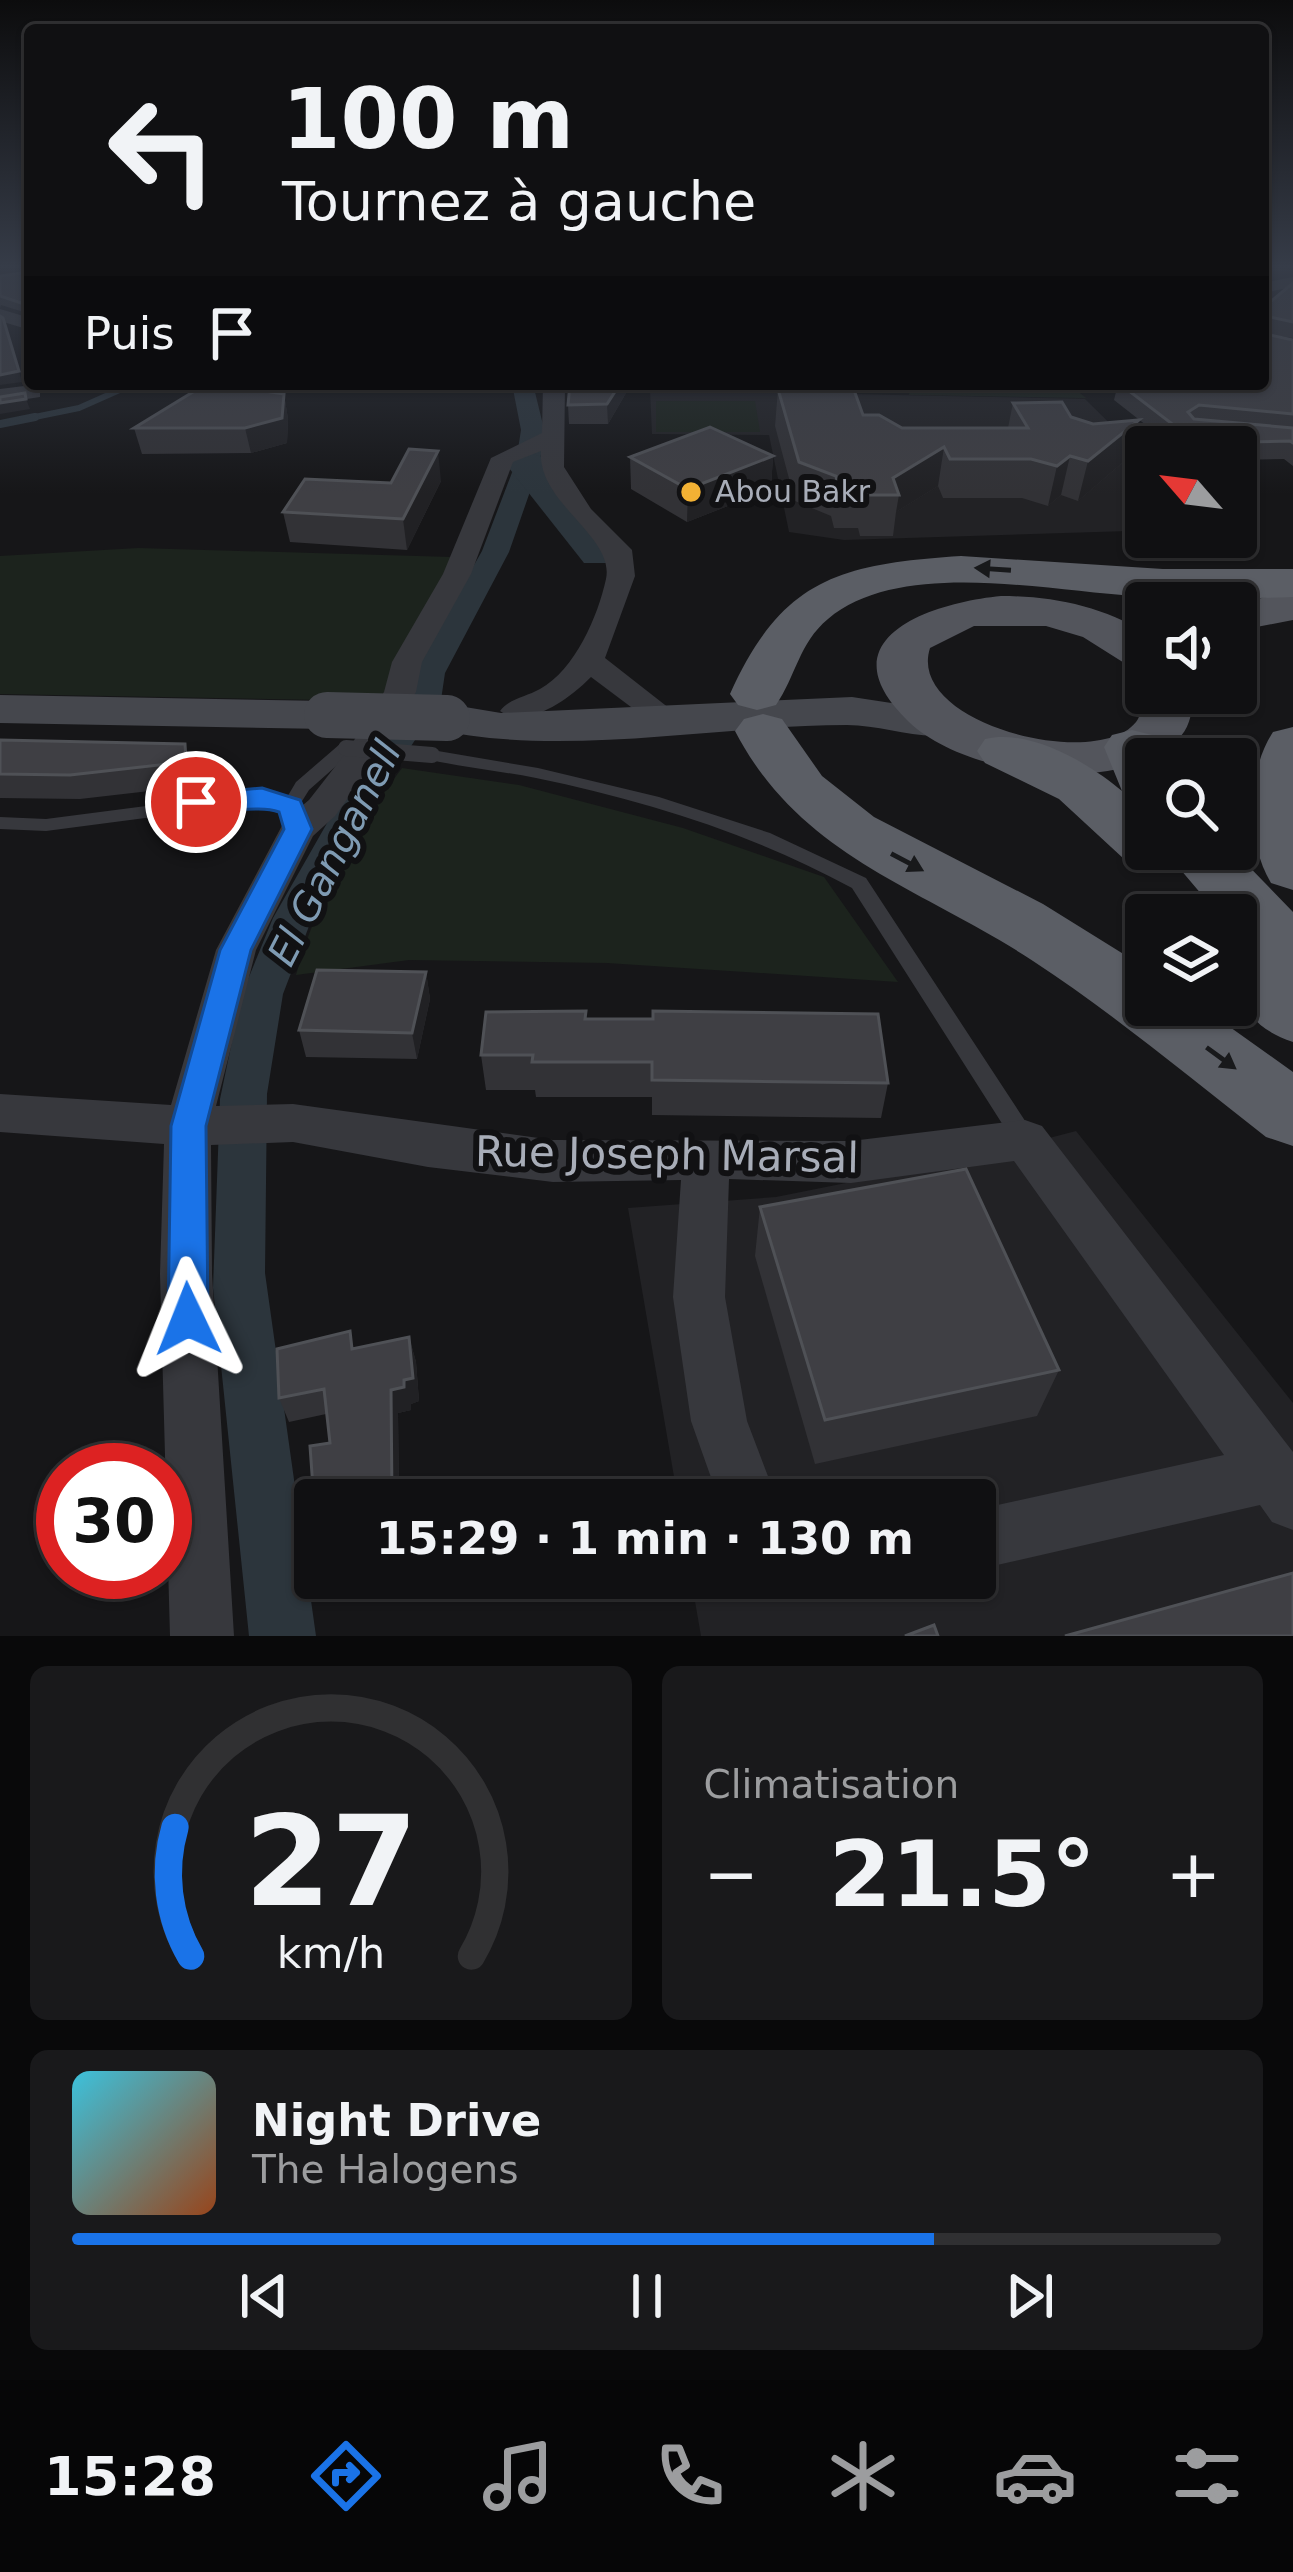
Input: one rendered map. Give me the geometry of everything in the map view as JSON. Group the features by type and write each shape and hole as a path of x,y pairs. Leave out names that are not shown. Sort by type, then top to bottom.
{"highway":[{"path":"1125,991 1042,934 838,824 807,800 777,763 783,710 765,661 801,615 886,576 981,566 1200,587 1293,583"},
{"path":"1293,743 1267,900 1293,1014"},
{"path":"1005,751 1080,786 1125,825"},
{"path":"1201,870 1267,900"},
{"path":"1225,870 1267,900"},
{"path":"1174,1026 1293,1114"}],"main road":[{"path":"1257,612 1293,606"},
{"path":"941,723 908,689 902,672 914,638 952,616 1008,608 1125,626"},
{"path":"1089,623 1125,644"},
{"path":"1257,636 1293,630"},
{"path":"0,709 440,737 783,710 902,672"},
{"path":"440,737 516,711 852,711 941,723 1005,751 1125,763"}],"street":[{"path":"516,711 556,694 589,661 621,575 618,550 581,514 552,467 554,390"},
{"path":"0,396 32,392"},
{"path":"202,1636 186,1274 198,1125 236,950 294,817 322,808 362,755 400,692 406,662 457,574 499,466 514,452 550,439"},
{"path":"589,661 658,712"},
{"name":"Rue Joseph Marsal","path":"0,1113 198,1125 293,1123 428,1148 553,1161 850,1162 1025,1140"},
{"path":"996,1536 1283,1487 1025,1140"},
{"path":"706,1160 699,1297 719,1421 740,1479"}],"lane":[{"path":"0,823 46,825 227,797 262,796 294,817 302,786 336,731"},
{"path":"440,737 500,764 695,817 817,858 859,884 1025,1140"}],"shaded area":[{"path":"650,390 1085,399 1125,438 1125,531 844,540 789,532 769,435 652,434"},
{"path":"909,390 1076,390 1086,398 909,395"},
{"path":"656,401 755,401 760,432 656,432"},
{"path":"138,548 452,557 383,701 0,694 0,556"},
{"path":"402,768 519,785 683,828 824,877 898,982 607,963 409,960 296,975 339,867"},
{"path":"1076,1131 1293,1403 1293,1636 701,1636 695,1599 996,1599 996,1479 674,1479 628,1208 776,1197 981,1156"}],"water":[{"name":"El Ganganell","path":"513,390 534,390 544,429 540,463 509,552 445,673 441,700 367,814 311,921 283,994 267,1094 265,1273 294,1479 294,1599 311,1599 316,1636 249,1636 213,1288 220,1099 242,994 273,918 482,551 516,462 521,430"}],"building":[{"path":"0,341 10,341 19,371 0,375"},
{"path":"1269,341 1293,341 1293,414 1199,405 1188,412 1194,419 1293,428 1293,443 1257,442 1257,426 1175,426 1128,390 1269,390"},
{"path":"196,390 284,394 282,418 245,428 134,428"},
{"path":"569,390 616,390 607,404 568,405"},
{"path":"778,390 854,390 863,415 879,415 902,428 1028,428 1013,403 1062,402 1071,417 1093,424 1139,420 1125,426 1125,431 1088,461 1070,456 1057,466 1031,459 950,459 944,447 893,478 899,495 865,495 863,488 838,488 836,476 799,462"},
{"path":"25,393 26,399 0,403 0,397"},
{"path":"710,427 773,456 688,489 630,457"},
{"path":"409,449 438,451 403,519 283,512 305,479 391,483"},
{"path":"0,740 185,744 186,762 70,775 0,774"},
{"path":"317,970 426,972 412,1033 299,1030"},
{"path":"586,1011 585,1019 653,1019 653,1011 878,1014 888,1083 652,1080 652,1062 532,1062 533,1055 481,1055 486,1012"},
{"path":"966,1169 1059,1370 825,1420 760,1207"},
{"path":"350,1331 352,1349 409,1337 413,1378 391,1390 392,1479 312,1479 310,1446 330,1443 324,1389 279,1398 277,1349"},
{"path":"1293,1573 1293,1636 1065,1636"},
{"path":"934,1625 938,1636 905,1636"}],"waterway":[{"path":"20,420 79,408 120,390"},
{"path":"20,420 35,417"},
{"path":"0,424 20,420"},
{"path":"525,463 536,469 600,553"}],"place":[{"name":"Abou Bakr","path":"691,492"}],"route":[{"path":"188,1319 188,1126 236,950 298,829 290,806 262,796 196,802"}]}
